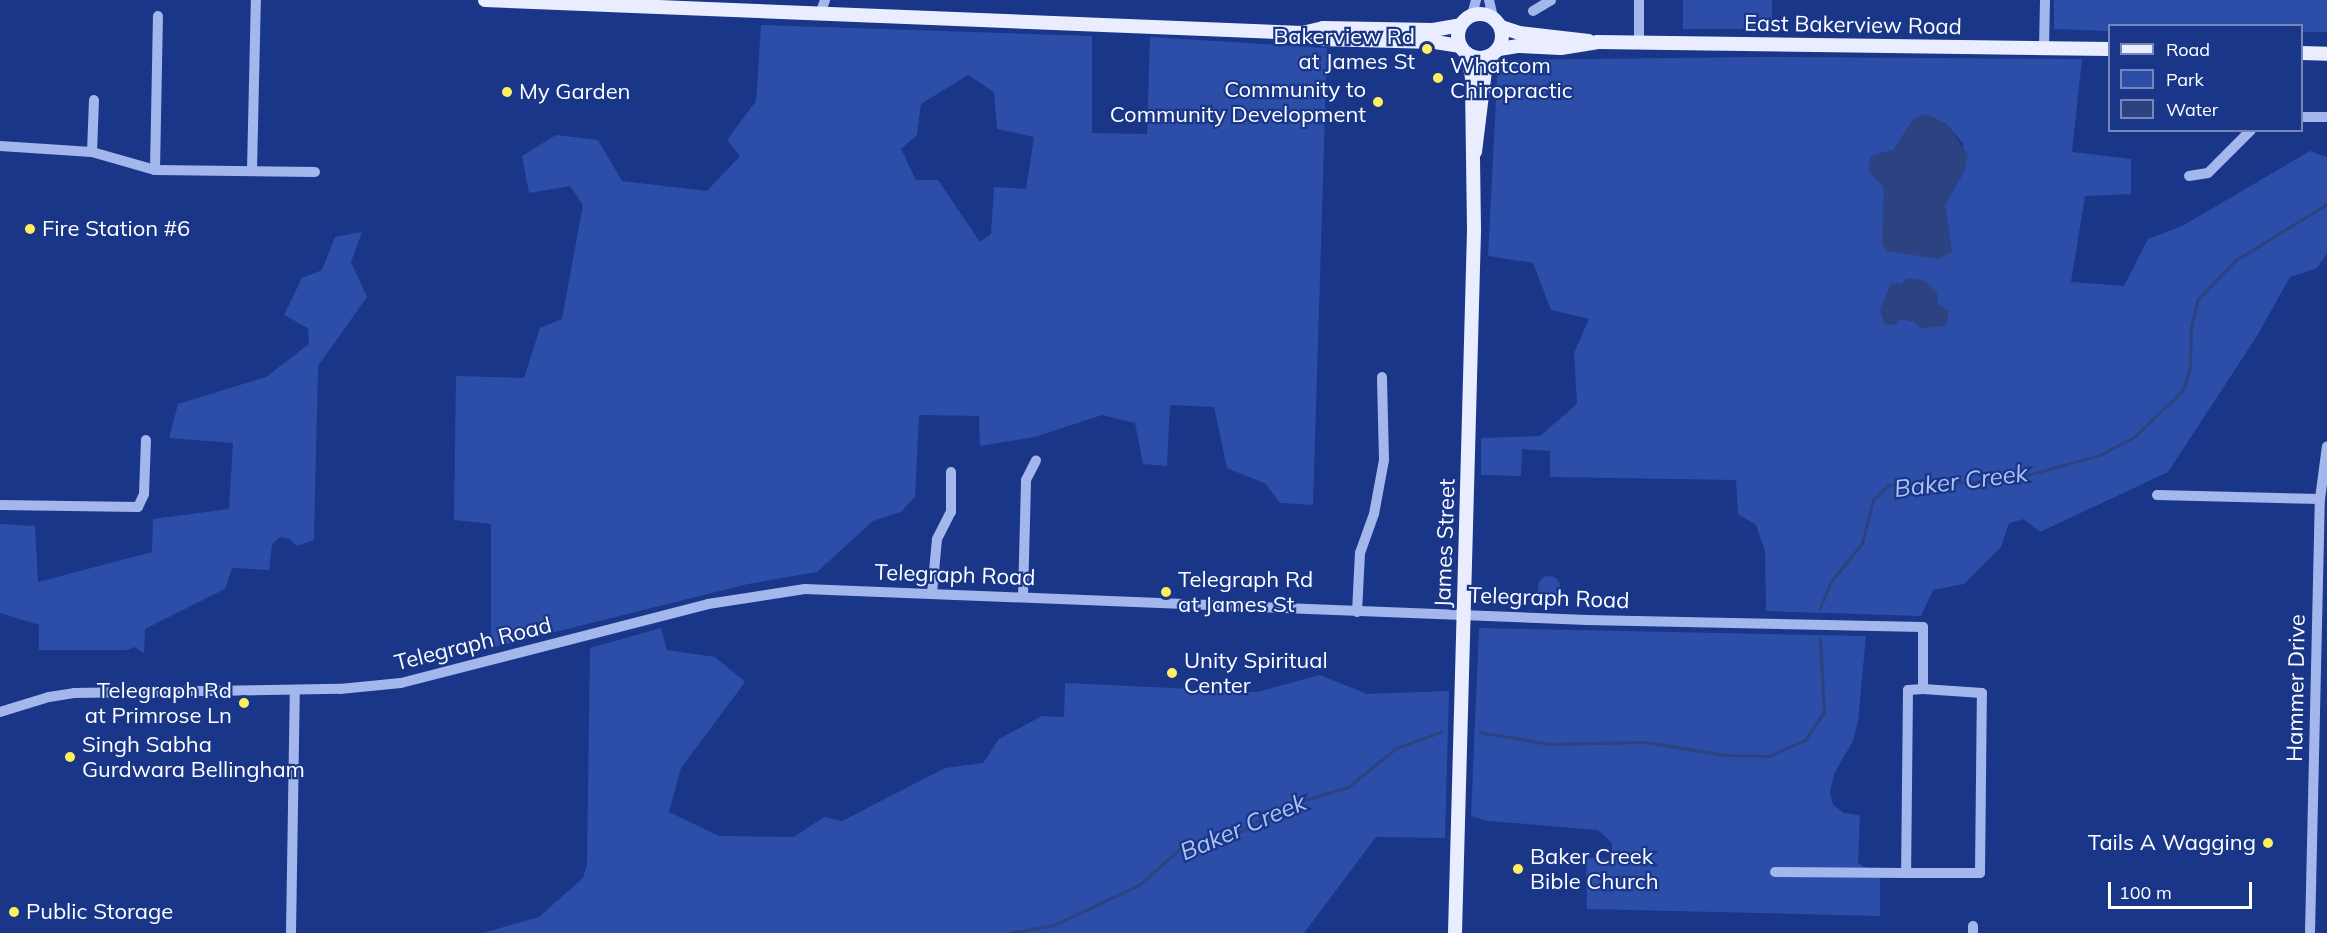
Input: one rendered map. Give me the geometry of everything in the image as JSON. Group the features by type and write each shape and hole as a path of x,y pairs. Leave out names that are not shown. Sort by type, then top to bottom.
{"main road":[{"path":"485,0 822,7 1302,33 1319,39 1435,42 1464,50 1477,58 1495,52 1497,22 1472,15 1461,25 1433,30 1323,28 1302,33"},
{"name":"East Bakerview Road","path":"1497,22 1597,42 2108,49"},
{"path":"1461,25 1464,50"},
{"name":"East Bakerview Road","path":"1495,52 1561,48 1597,42"},
{"name":"James Street","path":"1455,933 1474,154 1470,140 1472,77 1464,50"},
{"name":"James Street","path":"1474,154 1479,140 1485,71 1495,52"},
{"path":"2303,53 2327,54"}],"street":[{"path":"252,170 256,0"},
{"path":"1472,15 1476,0"},
{"path":"1489,0 1497,22"},
{"path":"1533,11 1551,0"},
{"path":"1639,0 1639,43"},
{"path":"2044,48 2045,0"},
{"path":"155,170 158,16"},
{"path":"92,153 93,100"},
{"path":"2303,117 2327,117"},
{"path":"2189,176 2208,173 2249,132"},
{"path":"0,146 92,153 155,170 315,172"},
{"path":"1357,612 1359,553 1374,514 1384,460 1382,377"},
{"path":"0,505 138,507 144,494 147,440"},
{"name":"Hammer Drive","path":"2310,933 2322,628 2320,499 2327,446"},
{"path":"1023,597 1026,480 1036,460"},
{"path":"932,593 937,539 951,512 951,472"},
{"path":"2157,495 2320,499"},
{"name":"Telegraph Road","path":"0,712 49,696 74,693 295,690 401,682 749,595 805,589 1357,612 1923,627 1923,689"},
{"path":"291,933 295,690"},
{"path":"1776,872 1906,873 1980,873 1982,693 1908,690 1906,873"}],"green space":[{"path":"1683,0 1772,0 1772,29 1683,29"},
{"path":"2054,0 2327,0 2327,32 2303,32 2303,24 2108,24 2108,31 2054,29"},
{"path":"761,25 1092,36 1092,133 1147,134 1150,37 1327,48 1313,505 1280,503 1266,484 1227,468 1214,407 1170,405 1167,466 1143,464 1135,423 1102,415 1035,437 980,446 979,416 919,415 915,497 901,512 873,521 817,572 748,584 491,648 491,524 454,520 456,376 524,378 540,328 562,319 583,205 570,186 529,193 522,156 556,135 598,140 622,181 707,191 740,156 727,140 756,101","holes":["968,75 994,92 997,129 1034,137 1026,189 994,187 991,234 980,242 938,180 916,180 901,149 917,135 921,104"]},
{"path":"1760,57 2082,59 2072,152 2131,159 2131,194 2085,196 2071,282 2124,286 2148,239 2182,226 2310,151 2327,157 2327,253 2317,268 2290,277 2257,336 2168,472 2040,532 2024,519 2009,523 2001,547 1964,584 1933,590 1921,616 1766,611 1765,551 1756,525 1738,514 1736,480 1550,477 1550,451 1522,449 1521,476 1481,475 1481,438 1540,436 1577,404 1574,353 1589,319 1551,310 1533,263 1488,256 1498,60","holes":["1914,119 1945,123 1963,143 1964,172 1945,204 1944,216 1884,197 1884,187 1871,156 1893,150","1936,291 1938,304 1949,312 1912,321 1900,319"]},
{"path":"362,232 351,262 367,297 318,366 314,540 297,546 290,539 280,537 272,544 269,570 232,568 225,589 145,629 144,653 134,647 127,650 39,650 39,625 0,613 0,524 35,526 38,582 152,552 153,519 229,509 233,443 169,438 178,404 266,377 309,344 308,328 284,315 302,278 322,270 335,237"},
{"path":"1549,576 1557,579 1560,587 1557,595 1549,598 1541,595 1538,587 1541,579"},
{"path":"661,628 667,650 715,657 745,682 681,768 669,812 719,836 794,837 824,817 842,821 945,768 983,763 999,739 1042,716 1064,717 1065,683 1257,692 1320,675 1367,694 1449,691 1445,838 1376,837 1304,933 483,933 539,917 583,878 587,864 590,648"},
{"path":"1479,628 1866,636 1858,721 1853,741 1834,774 1830,792 1833,805 1844,813 1860,815 1858,863 1880,876 1880,916 1587,909 1586,858 1612,859 1612,843 1598,830 1488,821 1471,816"}],"water":[{"path":"1925,114 1946,123 1968,155 1964,172 1945,204 1952,251 1940,259 1886,251 1882,244 1884,187 1868,171 1871,156 1893,150 1914,119"},
{"path":"1907,278 1923,280 1936,291 1938,304 1949,312 1946,326 1921,328 1912,321 1900,319 1896,325 1884,324 1880,309 1891,283 1901,284"}],"waterway":[{"name":"Baker Creek","path":"1820,608 1830,583 1862,543 1873,500 1888,485 2005,481 2100,455 2135,436 2183,390 2190,367 2191,327 2198,299 2236,260 2327,204"},
{"name":"Baker Creek","path":"1480,732 1549,744 1645,742 1724,755 1769,756 1805,740 1824,712 1820,639"},
{"name":"Baker Creek","path":"1010,933 1054,925 1139,885 1183,846 1242,831 1275,809 1348,787 1396,748 1441,732"}],"place":[{"name":"Bakerview Rd at James St","path":"1427,49"},
{"name":"Whatcom Chiropractic","path":"1438,78"},
{"name":"My Garden","path":"507,92"},
{"name":"Community to Community Development","path":"1378,102"},
{"name":"Fire Station #6","path":"30,229"},
{"name":"Telegraph Rd at James St","path":"1166,592"},
{"name":"Unity Spiritual Center","path":"1172,673"},
{"name":"Telegraph Rd at Primrose Ln","path":"244,703"},
{"name":"Singh Sabha Gurdwara Bellingham","path":"70,757"},
{"name":"Tails A Wagging","path":"2268,843"},
{"name":"Baker Creek Bible Church","path":"1518,869"},
{"name":"Public Storage","path":"14,912"}]}
